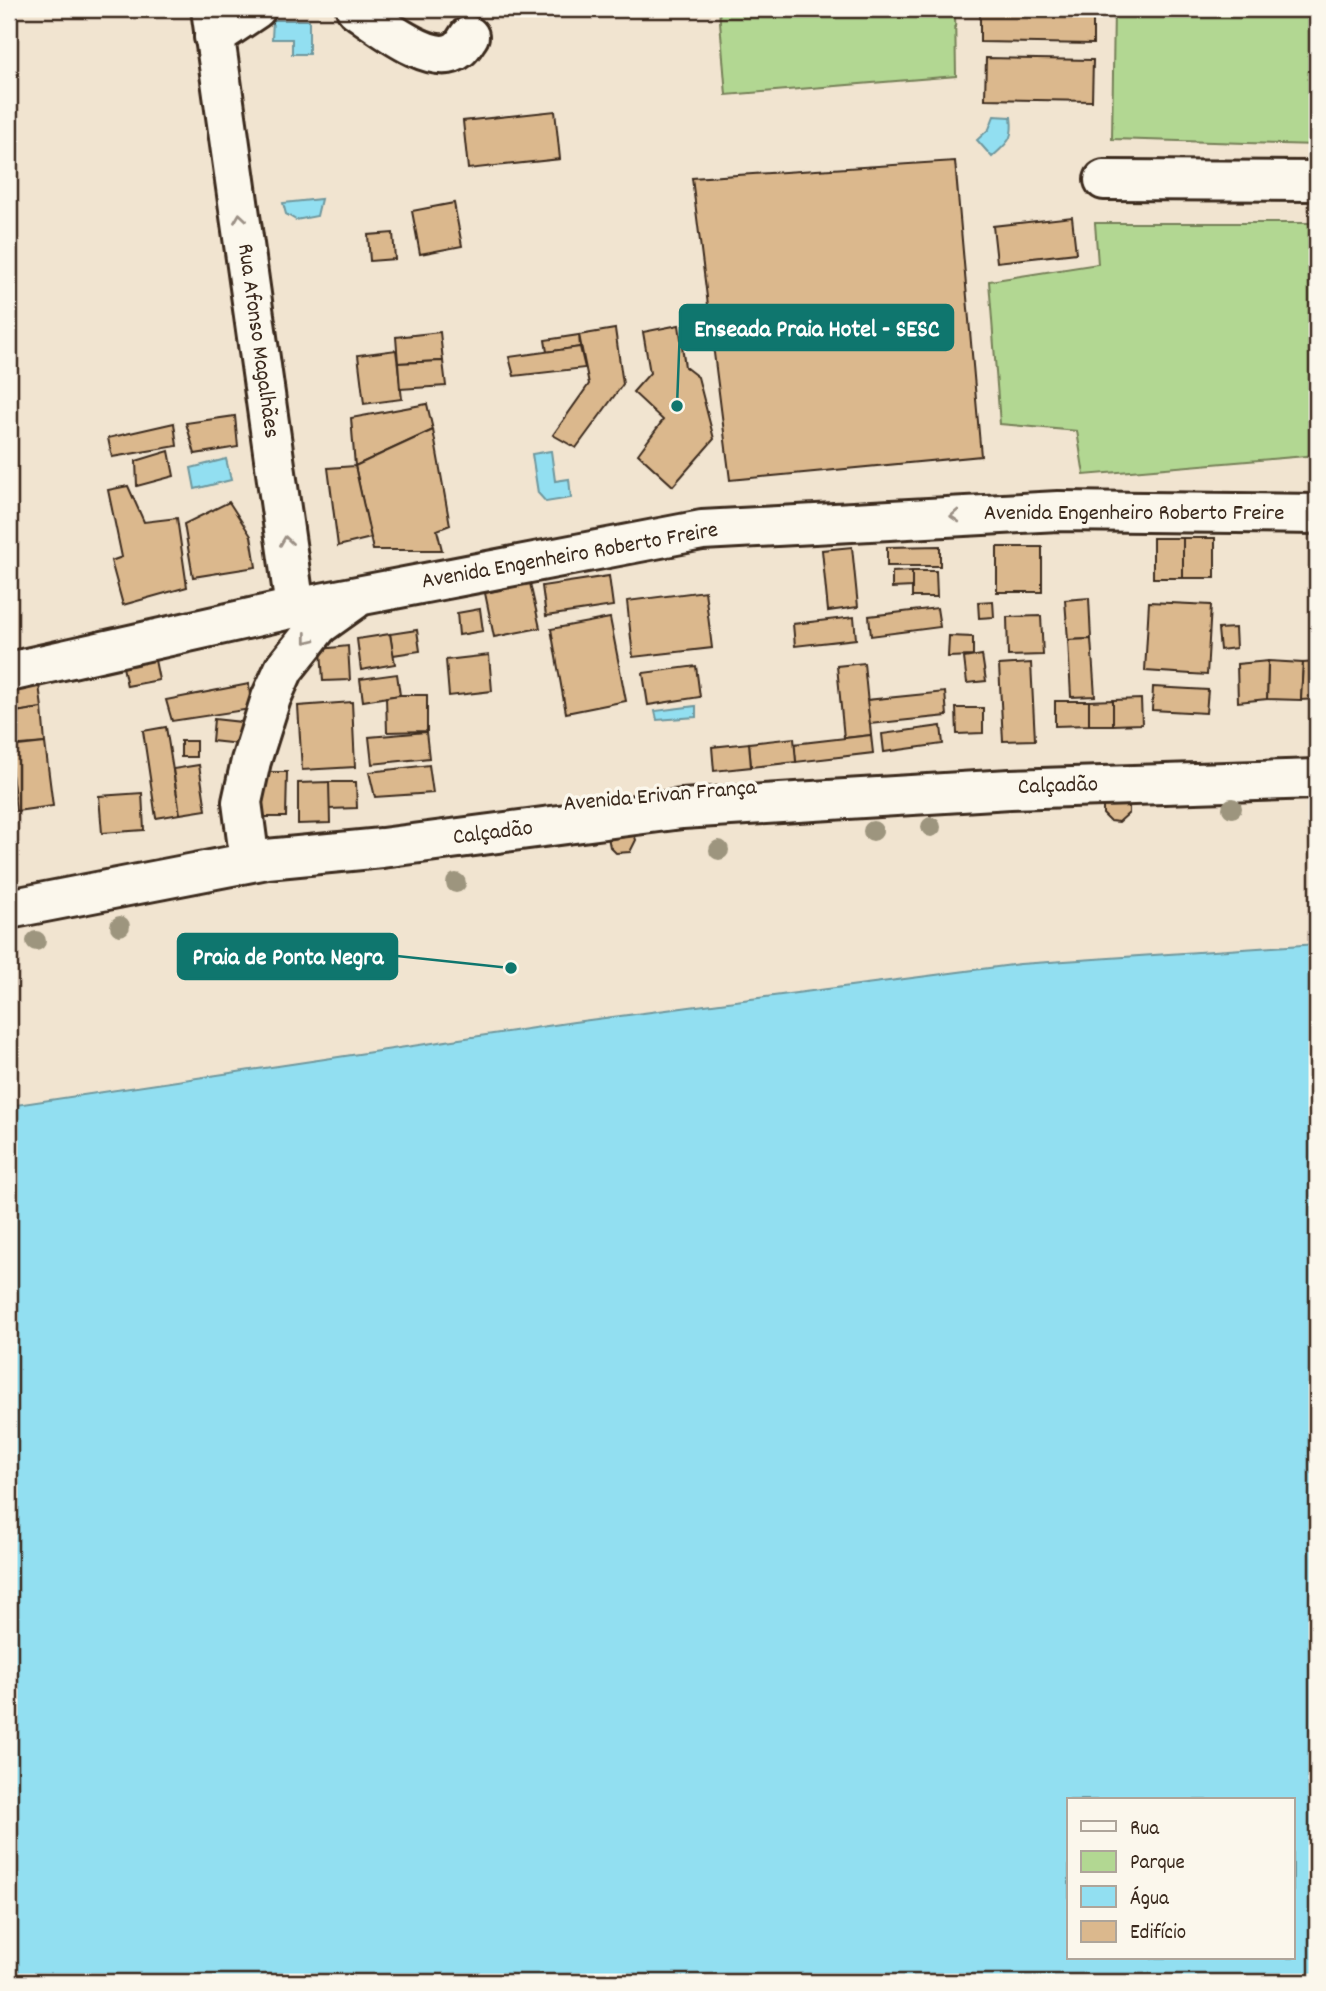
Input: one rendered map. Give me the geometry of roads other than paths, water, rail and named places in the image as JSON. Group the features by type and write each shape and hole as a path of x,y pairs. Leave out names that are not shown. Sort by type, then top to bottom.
{"street":[{"path":"356,9 420,50 440,55 457,51 469,36"},
{"path":"213,23 255,10"},
{"name":"Rua Afonso Magalhães","path":"213,23 295,608"},
{"path":"1104,180 1317,181"},
{"name":"Avenida Engenheiro Roberto Freire","path":"247,840 242,802 260,730 284,669 319,625 360,595 702,530 1058,511 1317,514"},
{"path":"9,672 360,595"},
{"name":"Avenida Erivan França","path":"9,887 223,843 412,820 711,792 1053,767 1317,761"},
{"name":"Calçadão","path":"9,909 267,859 382,848 682,809 1010,789 1317,779"}],"water":[{"path":"273,20 309,20 309,54 292,54 292,39 272,39"},
{"path":"994,116 1011,117 1012,131 1006,144 992,157 977,140 989,129"},
{"path":"321,199 317,216 296,220 286,214 283,203"},
{"path":"551,451 555,481 569,479 571,498 546,502 538,493 532,454"},
{"path":"226,459 231,480 195,489 191,468"},
{"path":"696,706 696,717 657,720 655,711"},
{"path":"1317,944 1317,1982 9,1982 9,1106 574,1022 1020,964"}],"place":[{"name":"Enseada Praia Hotel - SESC","path":"677,406"},
{"name":"Praia de Ponta Negra","path":"511,968"}]}
